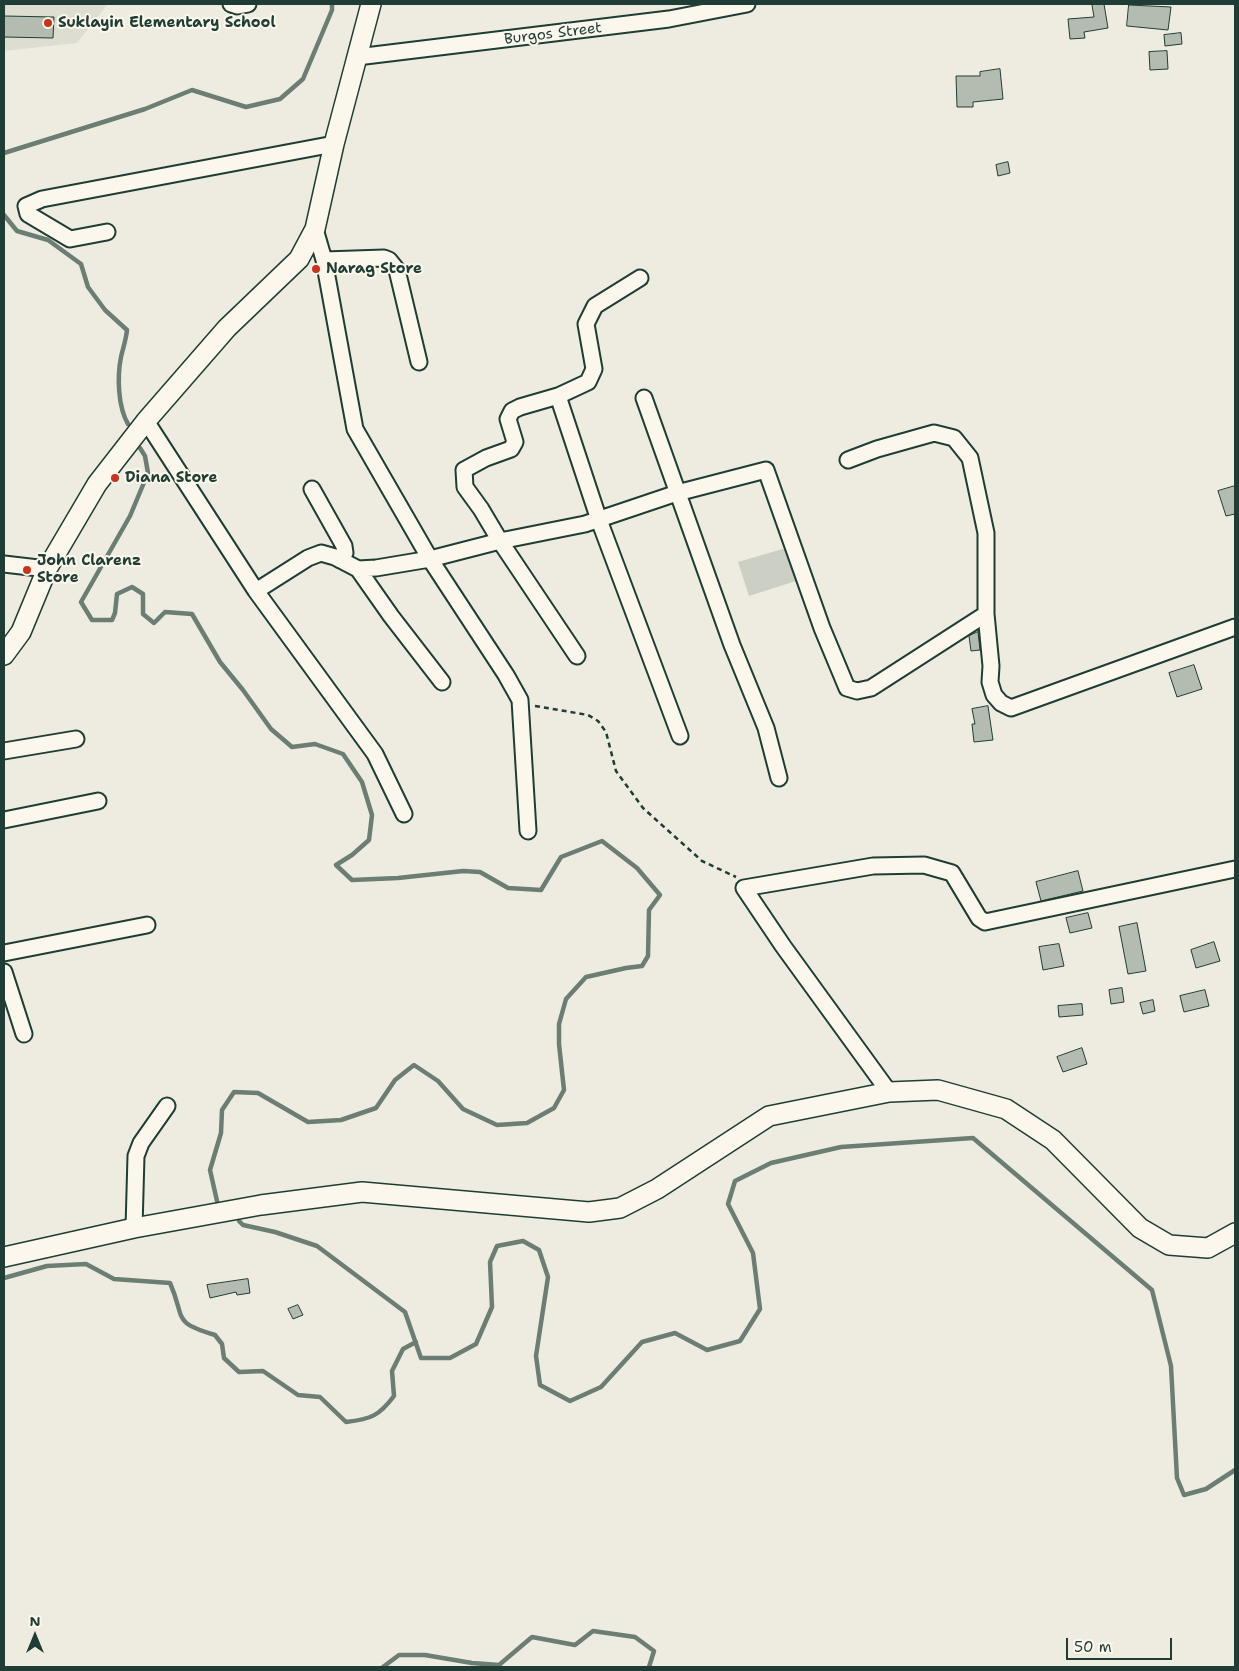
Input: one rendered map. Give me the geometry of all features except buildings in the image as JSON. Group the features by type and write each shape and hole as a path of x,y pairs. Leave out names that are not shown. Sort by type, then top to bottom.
{"street":[{"path":"231,4 237,6 248,4"},
{"path":"4,655 21,632 47,569 97,484 146,420 227,328 299,259 315,229 334,144 371,4"},
{"name":"Burgos Street","path":"357,57 669,19 747,4"},
{"path":"107,232 70,239 28,214 26,206 42,199 334,144"},
{"path":"315,229 324,260 355,429 430,559 506,675 520,700 528,831"},
{"path":"324,260 384,258 389,260 396,270 419,362"},
{"path":"577,656 465,487 464,470 486,458 511,449 515,442 508,419 512,411 558,396 588,382 594,369 586,324 595,306 640,278"},
{"path":"558,396 598,520 680,736"},
{"path":"644,398 732,645 766,728 779,778"},
{"path":"146,420 256,591 375,754 404,814"},
{"path":"848,460 934,433 954,438 970,458 986,533 986,614 991,666 990,682 994,695 1001,703 1010,708 1235,627"},
{"path":"358,569 430,559 500,541 598,520 636,505 766,470 822,628 847,688 857,691 871,688 986,614"},
{"path":"312,489 344,546 345,553 340,560"},
{"path":"256,591 308,558 321,553 340,560 358,569 391,616 442,682"},
{"path":"4,564 47,569"},
{"path":"4,751 76,739"},
{"path":"4,820 98,801"},
{"path":"889,1092 783,946 744,888 873,866 924,865 952,873 979,918 985,922 1235,869"},
{"path":"4,953 146,925"},
{"path":"4,972 24,1034"},
{"path":"4,1257 134,1228 261,1205 362,1192 589,1212 620,1208 657,1189 769,1116 889,1092 938,1090 1006,1110 1053,1140 1140,1228 1169,1245 1208,1248 1235,1233"},
{"path":"134,1228 136,1156 141,1143 166,1106"}],"path":[{"path":"520,700 530,706 588,715 598,721 606,732 616,772 643,808 702,860 735,875 744,888"}],"shaded area":[{"name":"Suklayin Elementary School","path":"4,4 108,4 77,43 4,51"},
{"path":"786,548 796,581 749,596 738,562"}],"waterway":[{"path":"4,153 145,109 192,90 246,107 280,99 303,79 332,10 332,4"},
{"path":"4,215 17,231 48,240 81,264 88,287 105,310 127,330 121,357 119,383 120,401 128,424"},
{"path":"140,448 145,456 148,473 130,516 81,602 92,620 112,620 115,613 117,594 132,587 143,594 143,614 154,623 165,612 192,614 220,662 271,729 292,747 315,744 343,754 362,782 372,815 369,840 352,855 336,865 352,880 398,878 463,871 480,872 508,888 541,890 561,857 602,841 637,868 660,895 649,910 648,956 642,966 586,977 566,999 559,1024 559,1044 564,1090 554,1108 527,1123 497,1125 463,1109 438,1081 414,1065 395,1080 376,1108 341,1120 308,1122 258,1093 234,1092 222,1110 221,1133 210,1170 217,1201"},
{"path":"239,1221 243,1225 275,1232 317,1246 405,1312 421,1358 450,1358 476,1344 492,1307 490,1262 497,1246 523,1241 539,1250 548,1277 536,1356 540,1385 570,1401 601,1387 642,1342 675,1333 707,1350 740,1341 760,1309 753,1253 728,1204 735,1181 771,1163 841,1147 973,1138 1152,1290 1171,1366 1177,1478 1184,1495 1206,1489 1235,1470"},
{"path":"4,1278 47,1266 86,1264 114,1279 170,1283 182,1318 201,1331 215,1335 222,1344 224,1358 239,1372 263,1371 298,1395 320,1397 346,1422 368,1418 379,1412 389,1403 394,1396 392,1371 403,1349 416,1342"},
{"path":"383,1667 399,1655 425,1655 472,1663 499,1665 532,1637 575,1645 593,1631 635,1637 654,1651 649,1667"}],"place":[{"name":"Suklayin Elementary School","path":"48,23"},
{"name":"Narag Store","path":"316,269"},
{"name":"Diana Store","path":"115,478"},
{"name":"John Clarenz Store","path":"27,570"}]}
